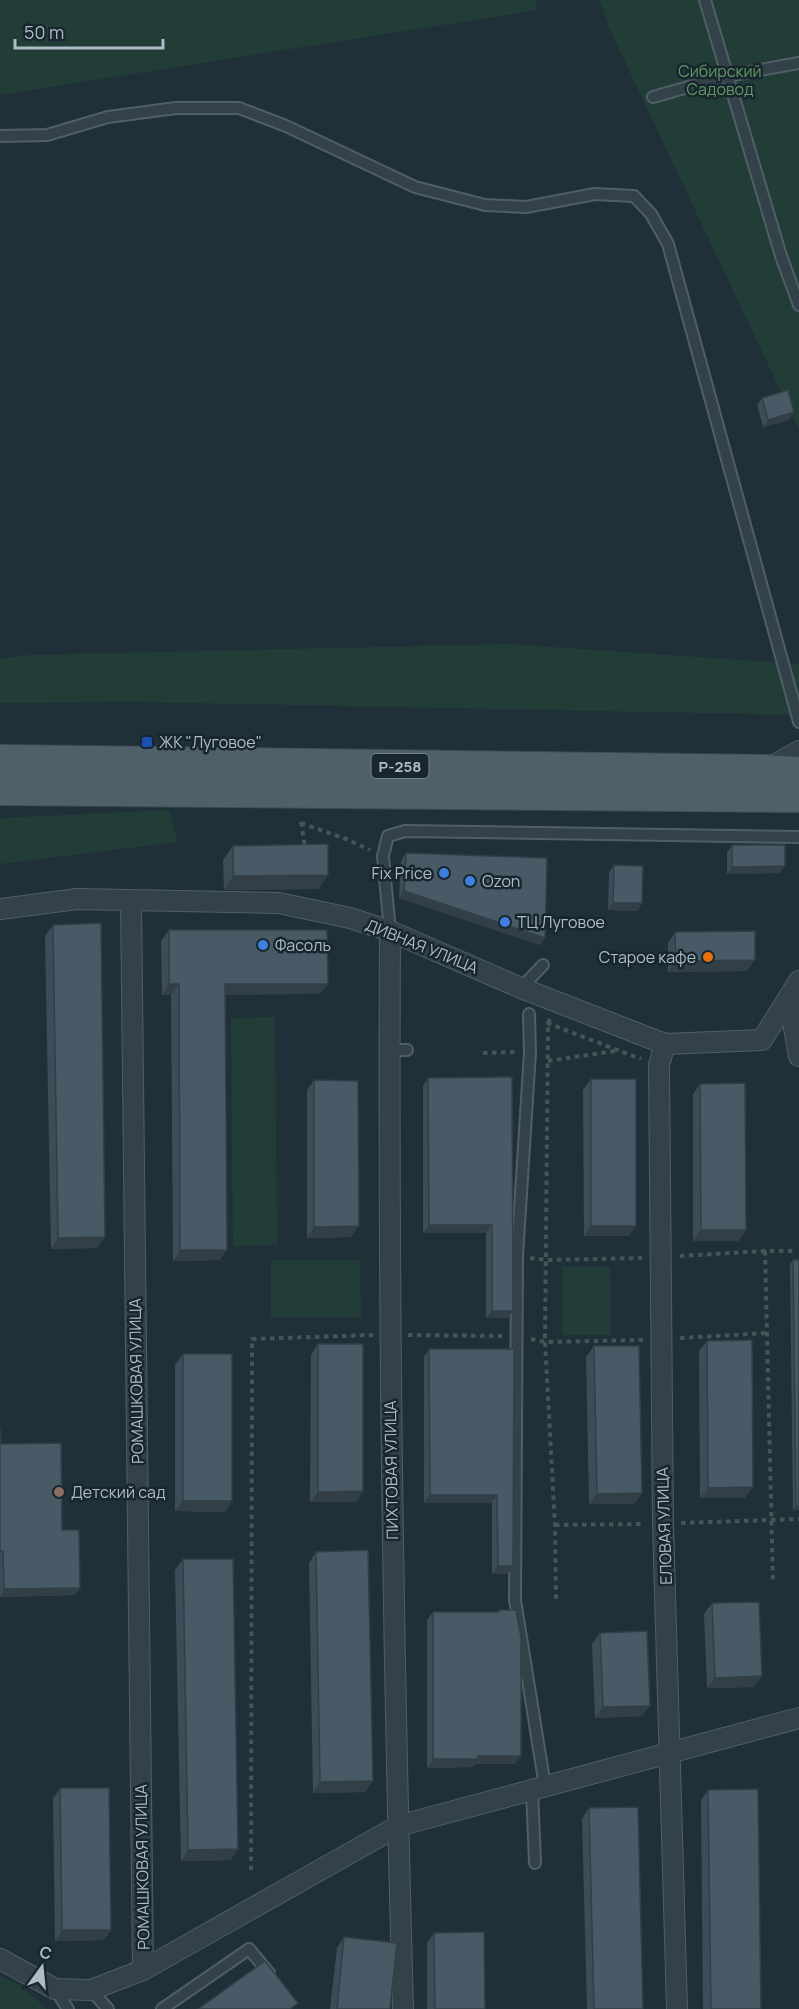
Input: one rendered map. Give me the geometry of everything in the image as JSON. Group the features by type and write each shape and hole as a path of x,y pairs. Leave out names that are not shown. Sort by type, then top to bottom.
{"main road":[{"name":"Р-258","path":"0,761 799,773"},
{"path":"0,789 799,796"}],"street":[{"path":"765,771 799,752"},
{"name":"ДИВНАЯ УЛИЦА","path":"0,909 77,899 279,903 350,918 390,931 521,988 666,1044 762,1040 799,981"},
{"name":"РОМАШКОВАЯ УЛИЦА","path":"131,901 143,1970"},
{"name":"ПИХТОВАЯ УЛИЦА","path":"390,931 398,1050 390,1335 392,1596 403,2009"},
{"path":"789,999 799,1056"},
{"name":"ЕЛОВАЯ УЛИЦА","path":"666,1044 659,1065 659,1269 663,1524 677,2009"},
{"path":"0,1959 55,1989 91,1990 143,1970 398,1826 799,1718"}],"lane":[{"path":"705,0 782,256 799,305"},
{"path":"653,97 727,76 799,63"},
{"path":"0,136 46,135 108,117 176,108 239,108 285,126 416,187 484,205 526,207 595,195 634,195 651,214 668,244 799,722"},
{"path":"390,931 383,856 388,836 405,831 799,837"},
{"path":"521,988 543,965"},
{"path":"529,1014 531,1052 517,1256 516,1600 538,1789 535,1863"},
{"path":"162,2009 249,1949 277,1983"},
{"path":"55,1989 68,2009"},
{"path":"91,1990 108,2009"}],"path":[{"path":"298,813 305,842 305,854"},
{"path":"301,823 346,838 383,856"},
{"path":"556,1601 555,1525 546,1342 548,1023 557,1002"},
{"path":"548,1061 616,1051"},
{"path":"483,1053 531,1052"},
{"path":"765,1251 773,1584"},
{"path":"251,1870 252,1339 390,1335 518,1337"}],"green space":[{"path":"0,0 535,0 538,10 0,95"},
{"name":"Сибирский Садовод","path":"600,0 799,0 799,430 609,28"},
{"path":"509,644 799,664 797,715 136,702 0,703 0,659 30,655"},
{"path":"170,810 177,842 0,864 0,818"},
{"path":"275,1017 277,1245 233,1246 231,1018"},
{"path":"271,1260 360,1260 361,1317 271,1317"},
{"path":"562,1266 610,1267 611,1335 563,1335"},
{"path":"0,1976 20,1985 47,2009 0,2009"}],"building":[{"path":"788,390 794,412 768,420 762,398"},
{"path":"328,844 328,875 233,876 233,846"},
{"path":"732,845 785,845 785,866 732,867"},
{"name":"ТЦ Луговое","path":"406,853 547,858 545,938 404,891"},
{"path":"614,865 643,866 642,903 613,903"},
{"path":"101,923 105,1237 58,1238 53,925"},
{"path":"169,930 327,930 328,984 225,984 227,1250 180,1250 179,984 169,984"},
{"path":"755,931 755,960 676,961 675,932"},
{"path":"512,1077 513,1311 492,1311 492,1225 429,1225 428,1078"},
{"path":"591,1079 636,1079 636,1226 591,1226"},
{"path":"314,1080 358,1081 359,1226 314,1227"},
{"path":"745,1083 746,1230 701,1230 700,1084"},
{"path":"793,1260 799,1260 799,1506 796,1506"},
{"path":"752,1340 753,1487 708,1488 707,1341"},
{"path":"318,1344 363,1344 363,1491 318,1492"},
{"path":"594,1346 639,1346 642,1493 597,1494"},
{"path":"429,1349 514,1349 513,1566 498,1566 497,1495 430,1495"},
{"path":"183,1354 232,1354 232,1501 183,1501"},
{"path":"0,1429 1,1444 61,1443 62,1530 79,1530 80,1588 4,1589 3,1551 0,1551"},
{"path":"368,1550 373,1781 320,1782 316,1552"},
{"path":"183,1559 233,1559 238,1849 188,1850"},
{"path":"759,1602 762,1676 715,1678 712,1603"},
{"path":"499,1610 516,1610 521,1637 521,1756 433,1759 433,1612 499,1612"},
{"path":"647,1631 650,1706 603,1707 600,1633"},
{"path":"60,1788 109,1788 111,1930 62,1930"},
{"path":"758,1789 761,2009 711,2009 708,1790"},
{"path":"638,1807 643,2009 594,2009 589,1808"},
{"path":"484,1932 485,2009 435,2009 434,1933"},
{"path":"344,1937 397,1943 390,2009 337,2009"},
{"path":"265,1961 298,2003 290,2009 198,2009"}],"place":[{"name":"ЖК \"Луговое\"","path":"147,742"},
{"name":"Fix Price","path":"444,873"},
{"name":"Ozon","path":"470,881"},
{"name":"ТЦ Луговое","path":"505,922"},
{"name":"Фасоль","path":"263,945"},
{"name":"Старое кафе","path":"708,957"},
{"name":"Детский сад","path":"59,1492"}]}
